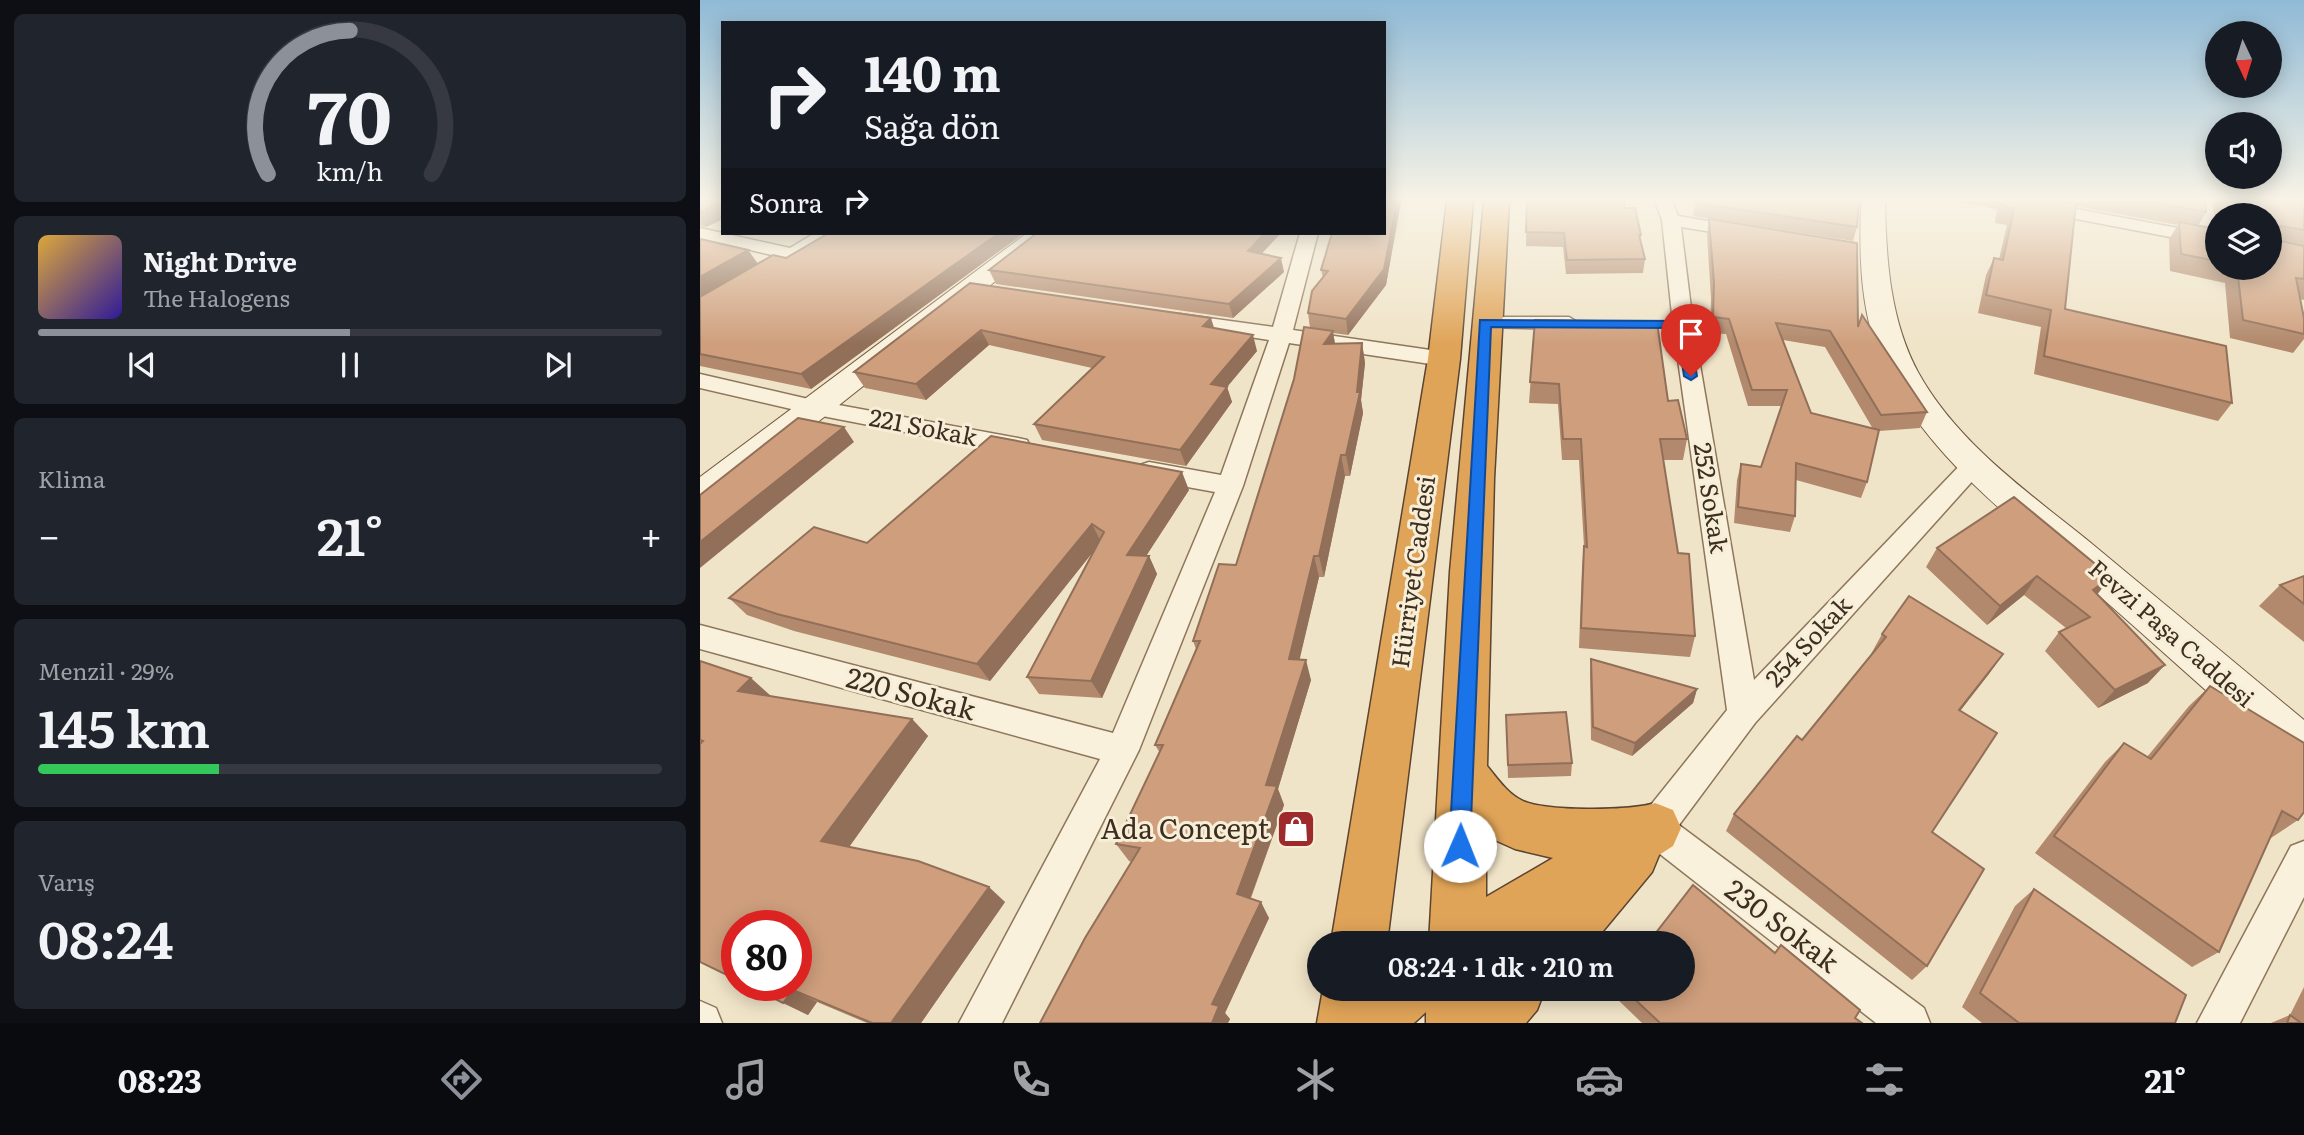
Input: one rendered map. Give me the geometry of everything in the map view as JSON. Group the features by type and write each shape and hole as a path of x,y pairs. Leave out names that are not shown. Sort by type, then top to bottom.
{"highway":[{"name":"Hürriyet Caddesi","path":"1361,931 1444,359 1455,249"},
{"name":"Hürriyet Caddesi","path":"1459,931 1461,772 1485,323 1492,249"},
{"path":"1461,772 1488,806 1504,819 1524,826 1591,836 1655,828"},
{"path":"1479,931 1655,828"},
{"path":"1566,931 1655,828"},
{"path":"1347,1023 1350,1001"},
{"path":"1370,1023 1395,1001"},
{"path":"1455,1023 1456,1001"},
{"path":"1487,1023 1506,1001"}],"street":[{"path":"770,249 793,254"},
{"path":"700,309 802,249"},
{"path":"700,496 817,408 984,291 1028,249"},
{"path":"980,1023 1122,750 1230,486 1281,335 1305,249"},
{"name":"252 Sokak","path":"1672,249 1744,713"},
{"name":"Fevzi Paşa Caddesi","path":"1866,249 1880,314 1902,371 1920,399 1983,462 2304,748"},
{"name":"Fevzi Paşa Caddesi","path":"1889,249 1897,313 1921,368 1983,462 2304,719"},
{"path":"1160,317 1444,359"},
{"path":"1485,323 1590,323"},
{"path":"1656,324 1683,324"},
{"name":"221 Sokak","path":"700,381 817,408 1037,450"},
{"name":"254 Sokak","path":"1655,828 1744,713 1983,462"},
{"path":"1120,465 1230,486"},
{"name":"220 Sokak","path":"700,637 1122,750"},
{"name":"230 Sokak","path":"1655,828 1909,1023"},
{"path":"2218,1023 2304,859"}],"building":[{"path":"700,249 748,250 700,277"},
{"path":"802,249 977,249 801,374 700,354 700,297 773,255 786,258"},
{"path":"1017,249 1250,249 1248,251 1281,258 1229,304 989,270"},
{"path":"1327,249 1388,249 1384,269 1346,319 1308,313 1312,291 1328,271 1321,270"},
{"path":"1566,249 1642,249 1645,259 1567,260"},
{"path":"1711,249 1857,249 1858,327 1862,315 1927,412 1881,415 1830,331 1776,323 1811,413 1879,430 1867,482 1796,463 1795,516 1738,507 1741,464 1761,467 1787,390 1752,390 1729,319 1713,317"},
{"path":"2005,249 2071,249 2065,309 2226,346 2232,403 2044,356 2051,310 1986,295 1994,258 2003,260"},
{"path":"2181,249 2205,249 2205,259 2181,254"},
{"path":"2282,249 2304,249 2304,279 2296,278 2304,318 2304,334 2243,320 2238,280 2282,280"},
{"path":"970,283 1211,318 1203,326 1253,335 1211,384 1227,387 1180,450 1034,424 1104,357 981,330 916,384 854,372"},
{"path":"1535,320 1657,322 1668,401 1678,400 1687,439 1660,439 1678,553 1689,554 1695,636 1581,628 1584,546 1587,547 1581,439 1563,439 1559,384 1530,382"},
{"path":"1304,327 1333,331 1324,344 1362,343 1357,392 1360,392 1346,455 1341,455 1319,556 1314,556 1289,659 1306,660 1266,785 1277,786 1237,894 1261,902 1212,1004 1219,1006 1212,1023 1040,1023 1085,938 1140,848 1116,844 1163,745 1155,745 1200,641 1193,641 1219,564 1236,565 1294,379"},
{"path":"798,418 844,427 700,542 700,495"},
{"path":"991,436 1182,472 1127,555 1149,556 1091,681 1027,677 1104,532 1092,524 977,664 777,614 729,598 814,527 867,543"},
{"path":"2014,497 2111,577 2093,590 2165,665 2115,690 2059,632 2090,617 2037,576 2000,606 1937,548"},
{"path":"2304,576 2304,604 2280,585"},
{"path":"1909,596 2003,654 1959,710 1997,733 1932,832 1984,869 1927,966 1734,814 1797,736 1802,740 1886,637 1882,634"},
{"path":"1591,659 1697,689 1635,743 1593,727"},
{"path":"700,661 751,678 738,691 912,719 821,841 918,861 989,887 891,1023 872,1023 812,998 812,910 721,910 721,972 700,962 700,744 703,741 700,740"},
{"path":"2210,686 2304,743 2304,812 2298,820 2282,811 2219,952 2054,836 2124,743 2151,759"},
{"path":"1566,712 1572,763 1508,765 1506,715"},
{"path":"1693,885 1775,953 1781,945 1860,1010 1855,1018 1862,1023 1660,1023 1637,1001 1695,1001 1695,931 1657,931"},
{"path":"2034,889 2186,995 2175,1023 2019,1023 1980,993"},
{"path":"2290,1015 2301,1023 2287,1023"}],"place":[{"name":"Ada Concept","path":"1296,829"}],"route":[{"path":"1460,846 1461,772 1485,323 1683,324 1691,376"}]}
